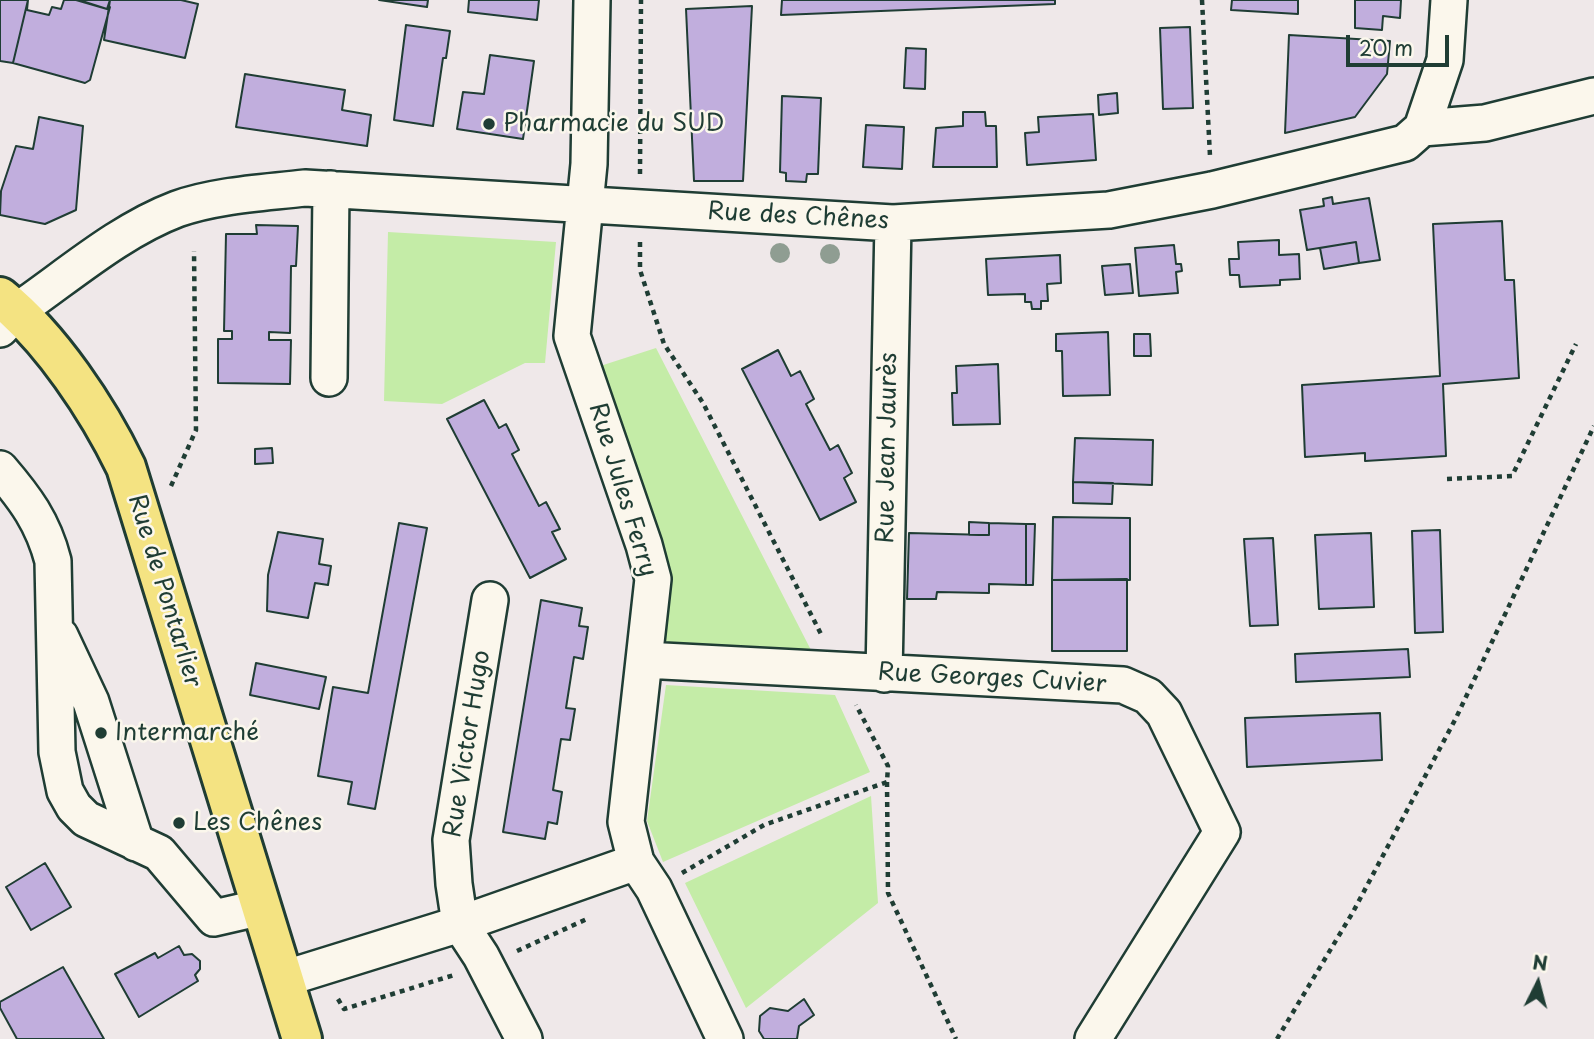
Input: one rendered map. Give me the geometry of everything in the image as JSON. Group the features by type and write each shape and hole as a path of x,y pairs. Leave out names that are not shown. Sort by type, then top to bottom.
{"main road":[{"name":"Rue de Pontarlier","path":"6,312 88,401 126,467 302,1039"}],"street":[{"name":"Rue Jules Ferry","path":"592,0 590,132 572,336 645,545 653,579 626,822 645,875 725,1039"},
{"path":"1422,128 1445,60 1449,0"},
{"name":"Rue des Chênes","path":"6,312 145,223 179,208 256,194 305,188 331,189 585,202 892,223 1109,211 1212,190 1405,143 1422,128 1485,123 1594,96"},
{"path":"329,378 331,189"},
{"name":"Rue Jean Jaurès","path":"884,674 892,223"},
{"path":"0,469 32,506 46,534 53,561 57,752 65,791 74,807 86,819 159,853 215,918 261,907"},
{"name":"Rue Victor Hugo","path":"490,600 451,840 460,924 486,965 524,1039"},
{"path":"54,623 91,702 136,843"},
{"name":"Rue Georges Cuvier","path":"644,660 1123,685 1148,696 1164,713 1222,832 1093,1039"},
{"path":"283,979 460,924 645,875"}],"path":[{"path":"640,0 640,270 664,344 702,402 887,766 888,893 956,1039"},
{"path":"1202,0 1212,190"},
{"path":"169,490 196,429 194,251"},
{"path":"1447,479 1513,476 1576,344"},
{"path":"1277,1039 1353,912 1456,718 1594,426"},
{"path":"645,875 764,825 887,782"},
{"path":"341,999 344,1009 486,965 594,916"}],"green space":[{"path":"388,232 556,242 545,363 525,363 442,404 384,401"},
{"path":"656,348 813,654 656,644 594,368"},
{"path":"666,685 835,695 870,772 663,862 647,821"},
{"path":"871,796 878,903 746,1008 685,883"}],"building":[{"path":"0,0 28,0 13,63 0,61"},
{"path":"28,0 27,10 49,15 52,7 61,9 64,0 76,0 107,9 110,7 90,80 85,83 13,63"},
{"path":"79,0 110,0 107,9"},
{"path":"110,0 181,0 198,4 185,58 104,40"},
{"path":"379,0 428,0 427,7"},
{"path":"469,0 539,0 537,20 468,12"},
{"path":"782,0 1055,0 1055,4 781,15"},
{"path":"1232,0 1298,0 1298,14 1231,10"},
{"path":"1355,0 1401,0 1400,18 1383,16 1382,30 1355,28"},
{"path":"752,6 743,181 694,181 686,9"},
{"path":"406,25 450,31 446,58 443,58 433,126 394,120"},
{"path":"1190,27 1193,108 1163,109 1160,28"},
{"path":"1289,35 1390,41 1387,74 1355,117 1285,133"},
{"path":"906,48 926,49 925,89 904,88"},
{"path":"490,55 534,61 523,139 457,129 463,92 484,94"},
{"path":"245,74 345,90 342,110 371,115 367,146 236,127"},
{"path":"1117,93 1118,113 1099,115 1098,95"},
{"path":"782,96 821,98 818,174 807,174 806,182 786,181 786,173 780,172"},
{"path":"963,112 985,112 986,126 996,126 997,167 933,167 936,128 963,126"},
{"path":"1093,114 1096,160 1027,165 1025,133 1039,132 1038,117"},
{"path":"39,117 83,126 76,210 45,224 0,215 1,191 16,146 33,149"},
{"path":"866,125 904,127 902,169 863,167"},
{"path":"1332,197 1333,204 1369,198 1380,260 1359,263 1356,242 1307,250 1300,210 1324,206 1323,199"},
{"path":"1502,221 1505,280 1514,280 1519,378 1443,384 1446,456 1365,461 1365,453 1305,457 1302,385 1440,376 1433,224"},
{"path":"256,225 298,226 296,266 291,266 290,333 269,332 269,340 291,340 290,384 218,383 218,339 232,339 232,331 224,331 226,234 257,234"},
{"path":"1279,240 1279,255 1299,254 1300,279 1280,280 1280,285 1240,287 1239,275 1230,275 1229,259 1239,259 1238,242"},
{"path":"1356,242 1359,263 1324,269 1320,248"},
{"path":"1174,245 1176,264 1181,264 1182,271 1176,272 1178,293 1139,296 1135,248"},
{"path":"1060,255 1061,283 1047,284 1048,301 1041,301 1041,309 1032,309 1031,302 1025,302 1025,294 988,295 986,259"},
{"path":"1130,264 1133,293 1105,295 1102,266"},
{"path":"1108,332 1110,395 1063,396 1062,351 1056,351 1056,334"},
{"path":"1134,334 1150,334 1151,356 1134,356"},
{"path":"778,350 791,376 800,371 814,399 806,404 830,450 838,445 852,473 844,478 856,502 820,520 742,369"},
{"path":"998,364 1000,424 953,425 952,393 957,393 956,366"},
{"path":"484,400 499,428 506,424 519,450 512,454 539,506 546,502 560,529 552,532 566,559 530,578 447,419"},
{"path":"1075,438 1153,440 1152,485 1073,482"},
{"path":"272,448 273,463 255,464 255,449"},
{"path":"1073,482 1113,483 1112,504 1073,503"},
{"path":"1053,517 1130,518 1130,580 1052,580"},
{"path":"969,522 989,523 989,535 969,535"},
{"path":"399,523 427,528 375,809 348,804 352,782 318,776 333,687 368,693"},
{"path":"989,523 1026,524 1026,585 989,584 989,593 937,592 936,599 907,599 909,533 989,535"},
{"path":"1026,524 1035,524 1033,585 1026,585"},
{"path":"1440,530 1443,632 1415,633 1412,531"},
{"path":"278,532 323,539 319,564 331,566 328,585 315,583 308,618 267,611 268,575"},
{"path":"1371,533 1374,607 1319,609 1315,535"},
{"path":"1273,538 1278,625 1250,626 1244,539"},
{"path":"1127,579 1127,651 1052,651 1052,580"},
{"path":"541,600 582,608 579,626 588,627 583,659 574,657 566,708 575,709 570,740 561,739 553,790 562,792 557,824 548,822 545,839 503,832"},
{"path":"1408,649 1410,677 1296,682 1295,654"},
{"path":"256,663 326,677 319,709 250,695"},
{"path":"1380,713 1382,760 1247,767 1245,718"},
{"path":"45,863 71,907 31,930 6,887"},
{"path":"179,946 184,955 192,954 200,961 200,969 195,975 198,981 139,1017 115,974 155,953 158,958"},
{"path":"63,967 104,1039 17,1039 0,1008 0,1002"},
{"path":"804,999 814,1015 799,1026 797,1039 764,1039 759,1031 760,1016 770,1008 788,1011"}],"place":[{"name":"Pharmacie du SUD","path":"489,124"},
{"name":"Intermarché","path":"101,733"},
{"name":"Les Chênes","path":"179,823"}]}
